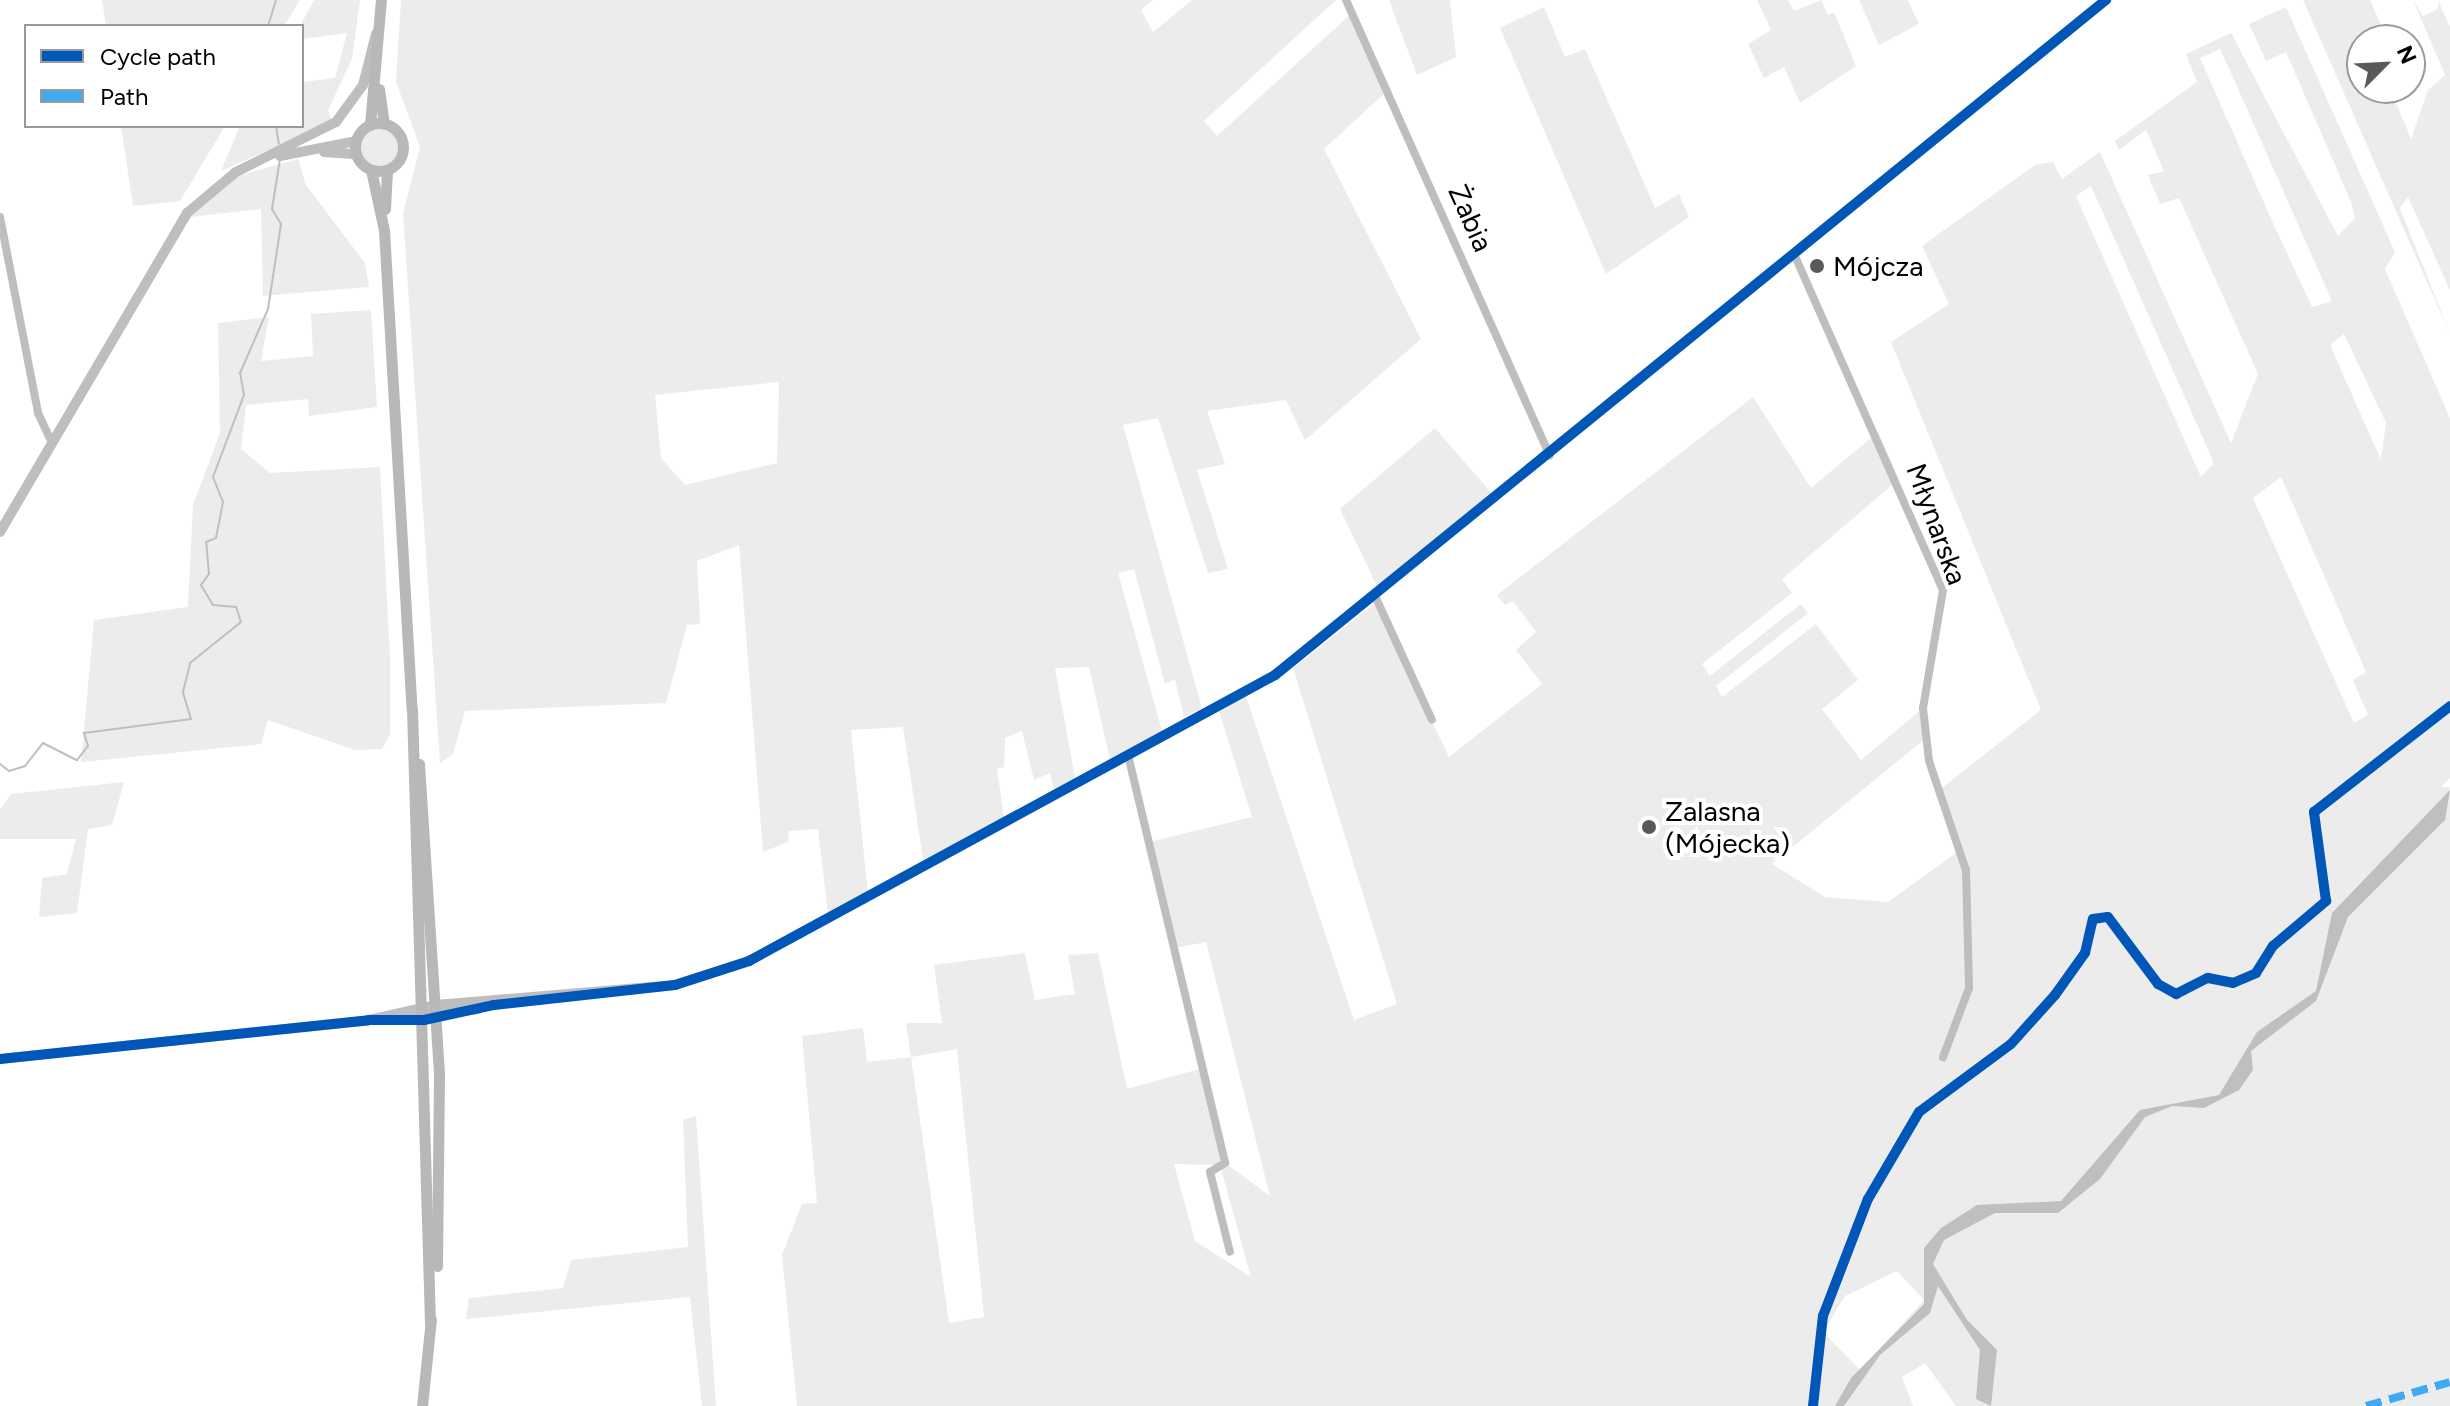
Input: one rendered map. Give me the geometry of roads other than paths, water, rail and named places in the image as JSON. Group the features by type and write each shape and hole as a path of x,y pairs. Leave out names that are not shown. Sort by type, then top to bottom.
{"main road":[{"path":"381,0 370,125 356,141 356,154 371,170 384,230"},
{"path":"376,63 384,124 403,146 387,170 384,230 440,1207 422,1406"},
{"path":"370,125 384,124"},
{"path":"371,170 387,170"}],"street":[{"name":"Żabia","path":"1346,0 1550,455"},
{"path":"369,1020 430,1006 494,1005 675,985 737,967 1275,675 1550,455 2106,0"},
{"path":"0,532 187,213 256,163 324,132 352,105 379,25"},
{"path":"280,154 314,151 356,141"},
{"path":"314,151 356,154"},
{"path":"0,217 38,413 51,441"},
{"name":"Młynarska","path":"1794,254 1943,590 1923,708 1929,761 1966,870 1969,988 1943,1057"},
{"path":"1375,596 1432,720"},
{"path":"1128,755 1225,1163 1210,1172 1230,1252"},
{"path":"0,1059 369,1020 430,1019 494,1005"}],"waterway":[{"path":"269,24 276,0"},
{"path":"276,128 279,144"},
{"path":"0,764 9,771 25,766 43,743 77,760 88,746 84,733 191,719 183,692 190,663 241,622 236,607 213,605 201,585 209,574 206,542 216,538 223,502 213,477 244,395 240,373 268,309 281,224 272,209 280,159"}],"place":[{"name":"Mójcza","path":"1817,266"},
{"name":"Zalasna (Mójecka)","path":"1649,827"}]}
